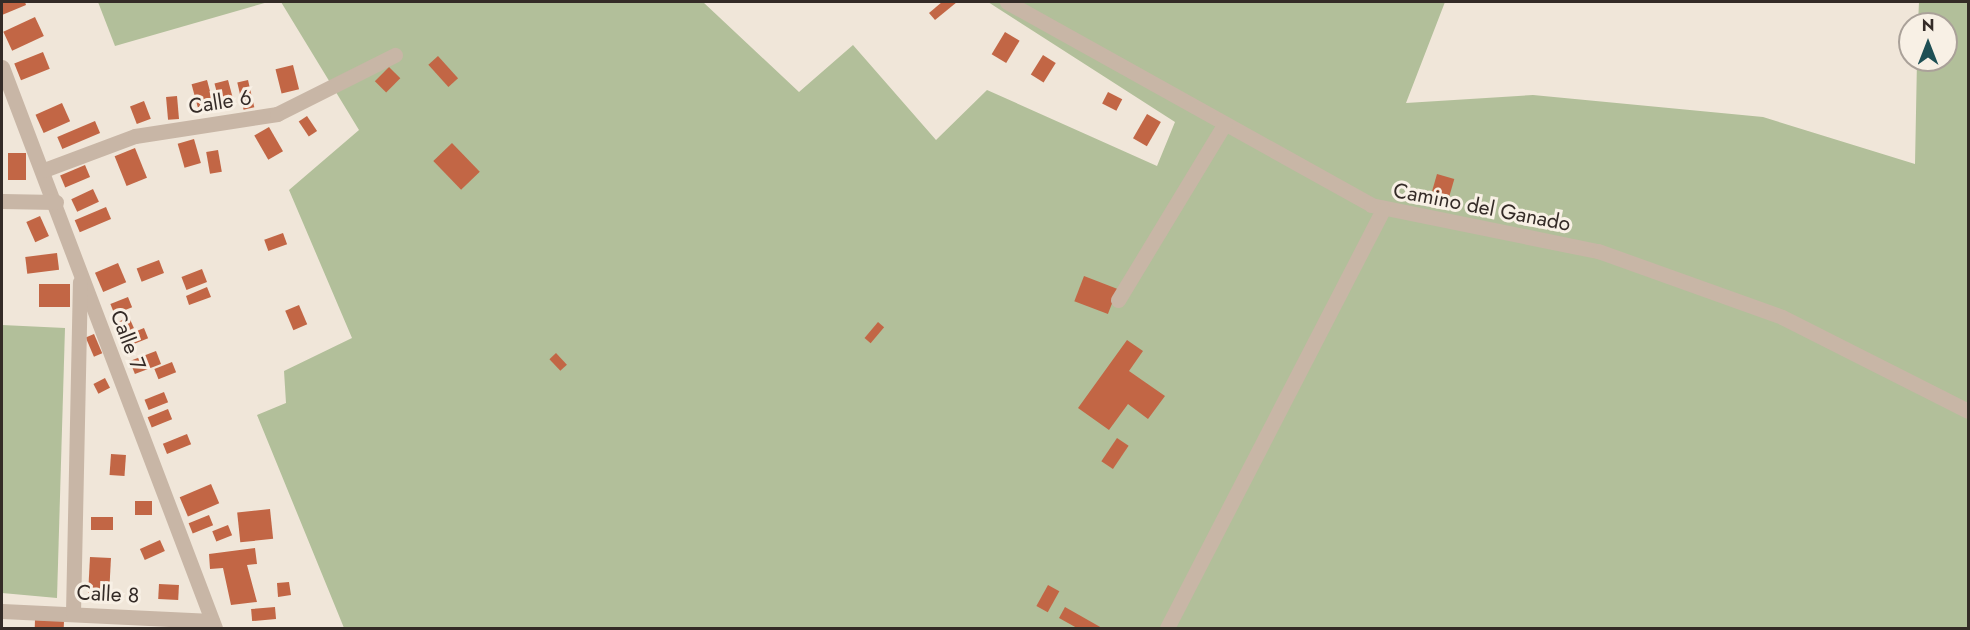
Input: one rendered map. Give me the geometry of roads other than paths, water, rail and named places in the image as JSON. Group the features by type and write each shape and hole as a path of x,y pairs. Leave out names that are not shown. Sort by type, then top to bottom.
{"street":[{"name":"Camino del Ganado","path":"1007,2 1224,125 1383,210 1609,254 1782,316 1968,411"},
{"name":"Calle 6","path":"44,171 135,136 277,114 395,55"},
{"name":"Calle 7","path":"2,67 56,202 80,273 213,625"},
{"path":"1119,300 1224,125"},
{"path":"2,201 56,202"},
{"path":"1167,628 1383,210"},
{"path":"73,613 80,273"},
{"name":"Calle 8","path":"2,610 73,613 213,625"}]}
